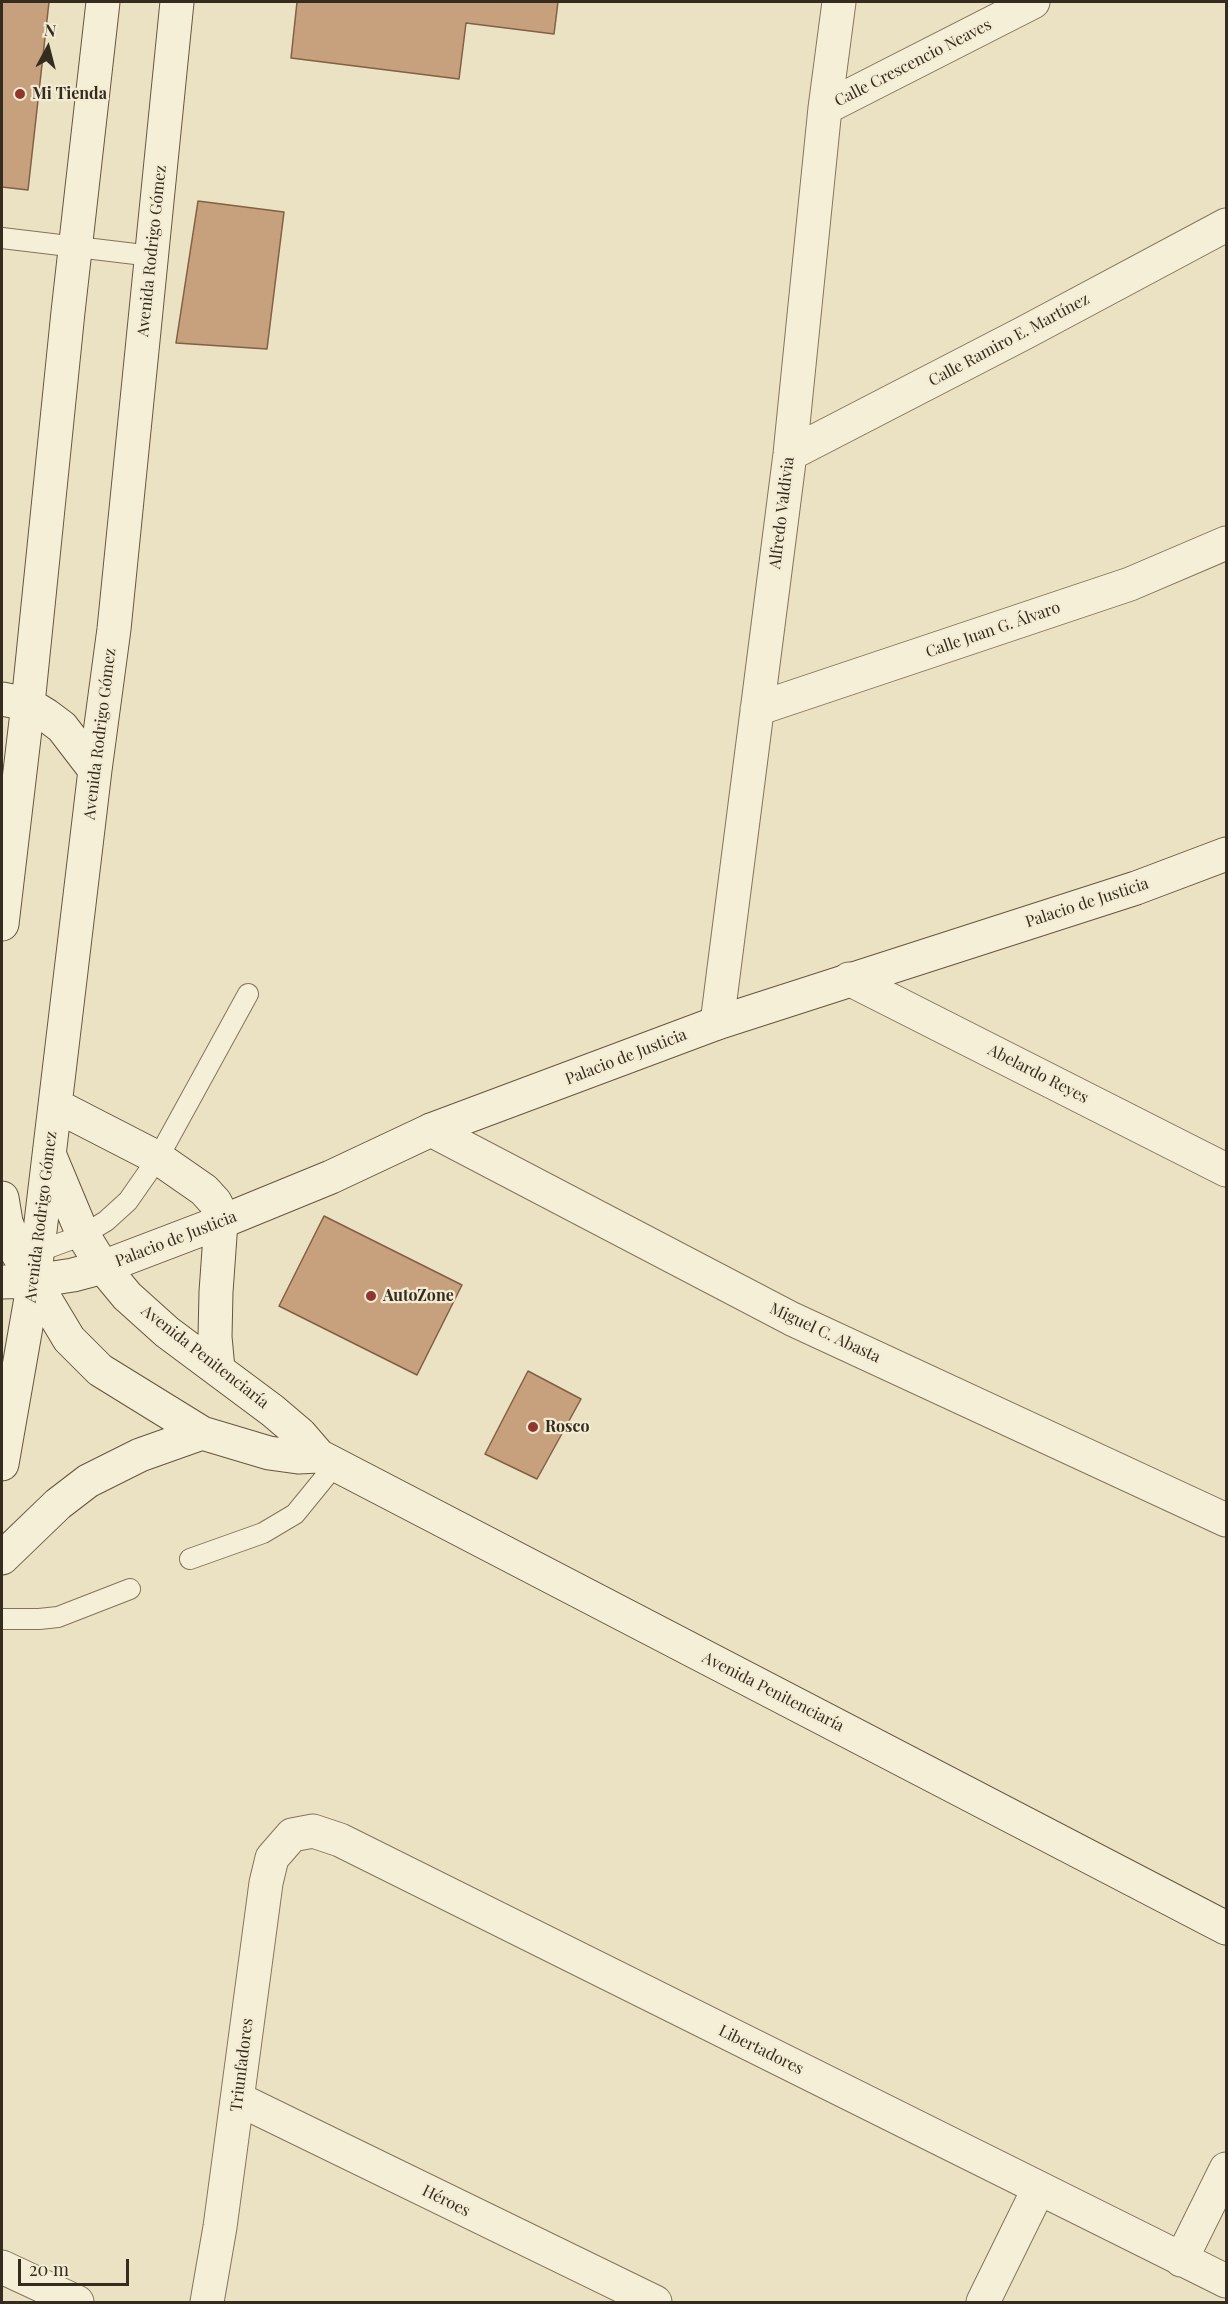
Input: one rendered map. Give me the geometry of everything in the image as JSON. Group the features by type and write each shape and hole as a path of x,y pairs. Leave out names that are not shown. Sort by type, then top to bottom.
{"street":[{"path":"2,924 15,702 76,248 103,2"},
{"name":"Avenida Rodrigo Gómez","path":"2,1464 36,1267 114,629 177,2"},
{"name":"Alfredo Valdivia","path":"717,1023 790,454 825,108 839,2"},
{"name":"Calle Crescencio Neaves","path":"825,108 1033,2"},
{"name":"Calle Ramiro E. Martínez","path":"790,454 1227,225"},
{"name":"Calle Juan G. Álvaro","path":"757,709 1130,584 1227,543"},
{"path":"15,702 62,727 95,770"},
{"name":"Palacio de Justicia","path":"2,1282 36,1267 73,1275 103,1267 331,1177 431,1130 717,1023 1136,888 1227,854"},
{"name":"Abelardo Reyes","path":"849,979 1227,1170"},
{"path":"55,1105 158,1158 204,1190 220,1212 215,1337 218,1370"},
{"name":"Miguel C. Abasta","path":"431,1130 792,1319 1227,1520"},
{"name":"Avenida Penitenciaría","path":"50,1156 83,1234 103,1267 127,1296 300,1434 327,1460 1227,1928"},
{"name":"Avenida Penitenciaría","path":"2,1198 6,1222 18,1254 36,1267 69,1339 100,1370 201,1433 269,1453 327,1460"},
{"path":"2,1558 58,1504 88,1481 140,1455 201,1433"},
{"name":"Libertadores","path":"292,1835 313,1831 340,1840 1181,2260 1226,2280"},
{"name":"Triunfadores","path":"207,2302 220,2227 266,1883 272,1858 292,1835"},
{"name":"Héroes","path":"238,2099 655,2302"},
{"path":"1181,2260 1227,2169"},
{"path":"982,2302 1039,2188"},
{"path":"2,2267 77,2302"}],"lane":[{"path":"2,238 152,256"},
{"path":"36,1267 106,1221 128,1201 158,1158 248,994"},
{"path":"190,1559 263,1533 295,1514 327,1460"},
{"path":"2,1619 58,1617 130,1589"}],"building":[{"name":"Mi Tienda","path":"2,2 49,2 28,190 2,187"},
{"path":"297,2 558,2 554,34 466,23 459,79 291,58"},
{"path":"198,201 284,212 267,349 176,343"},
{"name":"AutoZone","path":"324,1216 462,1285 417,1375 279,1306"},
{"name":"Rosco","path":"528,1371 581,1399 537,1479 485,1454"}],"place":[{"name":"Mi Tienda","path":"20,94"},
{"name":"AutoZone","path":"371,1296"},
{"name":"Rosco","path":"533,1427"}]}
